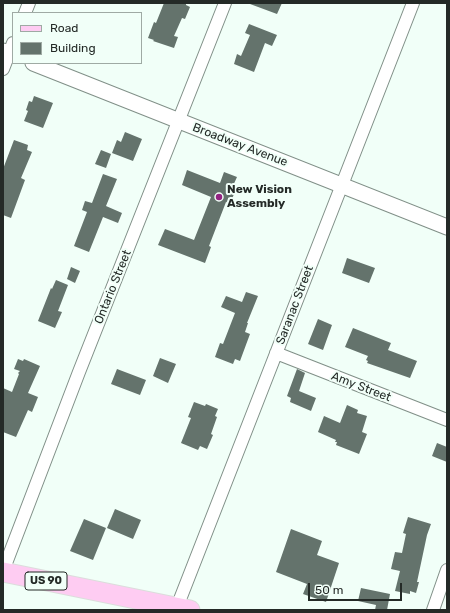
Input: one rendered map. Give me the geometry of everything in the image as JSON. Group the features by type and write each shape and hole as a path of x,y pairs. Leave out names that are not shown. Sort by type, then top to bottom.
{"main road":[{"name":"US 90","path":"3,572 183,609"}],"street":[{"name":"Ontario Street","path":"3,572 79,372 225,3"},
{"name":"Saranac Street","path":"183,609 276,353 414,3"},
{"path":"3,69 10,51"},
{"name":"Broadway Avenue","path":"36,64 447,227"},
{"name":"Amy Street","path":"276,353 447,420"},
{"path":"432,610 447,570"}],"building":[{"path":"164,3 186,3 186,5 190,7 185,19 182,18 174,36 178,37 174,48 148,38"},
{"path":"250,3 282,3 277,14"},
{"path":"249,24 277,35 272,46 265,43 254,72 234,64 237,54 241,56 250,35 245,33"},
{"path":"34,96 53,103 43,128 24,121 28,111 26,110 29,101 32,102"},
{"path":"125,132 142,139 133,161 112,153 117,140 121,142"},
{"path":"14,140 28,145 27,150 32,152 21,178 25,180 11,218 3,215 3,169"},
{"path":"101,150 111,154 106,168 95,164"},
{"path":"187,170 220,183 224,172 237,177 232,188 236,189 230,204 226,202 209,246 211,247 205,263 158,245 165,229 194,240 211,197 182,185"},
{"path":"103,174 117,179 106,206 122,213 118,223 103,217 89,252 74,246 87,212 82,210 85,201 92,203"},
{"path":"347,258 375,268 369,283 342,273"},
{"path":"71,267 80,271 75,283 67,279"},
{"path":"56,280 68,285 58,311 62,312 55,328 38,321 51,288 52,289"},
{"path":"246,292 258,296 245,332 250,334 240,361 235,359 233,364 215,357 220,343 223,344 235,313 221,307 226,296 242,302"},
{"path":"318,319 332,325 323,350 308,344"},
{"path":"353,328 391,343 388,350 417,361 410,378 367,363 368,361 366,360 368,356 345,347"},
{"path":"160,358 176,364 168,383 153,376"},
{"path":"18,359 23,361 24,359 40,366 28,393 38,397 32,412 28,410 16,437 3,432 3,388 12,392 20,371 14,369"},
{"path":"117,369 146,380 140,395 111,384"},
{"path":"297,369 305,373 299,391 316,398 311,411 290,402 291,398 287,396"},
{"path":"194,402 205,406 206,404 218,409 211,434 213,435 207,449 200,446 198,450 181,443 191,418 188,417"},
{"path":"347,405 358,410 357,413 367,416 362,432 367,434 359,454 336,445 336,440 318,432 324,416 340,423"},
{"path":"437,443 447,447 447,462 432,456"},
{"path":"115,509 141,520 133,539 107,528"},
{"path":"408,517 431,524 427,535 416,593 410,591 410,594 395,591 400,571 391,569 395,552 402,553 406,534 403,533"},
{"path":"84,519 106,528 93,560 70,551"},
{"path":"291,529 322,541 317,555 339,563 326,602 303,594 307,584 276,572"},
{"path":"361,588 390,594 387,610 375,610 376,605 358,601"}],"place":[{"name":"New Vision Assembly","path":"219,197"}]}
